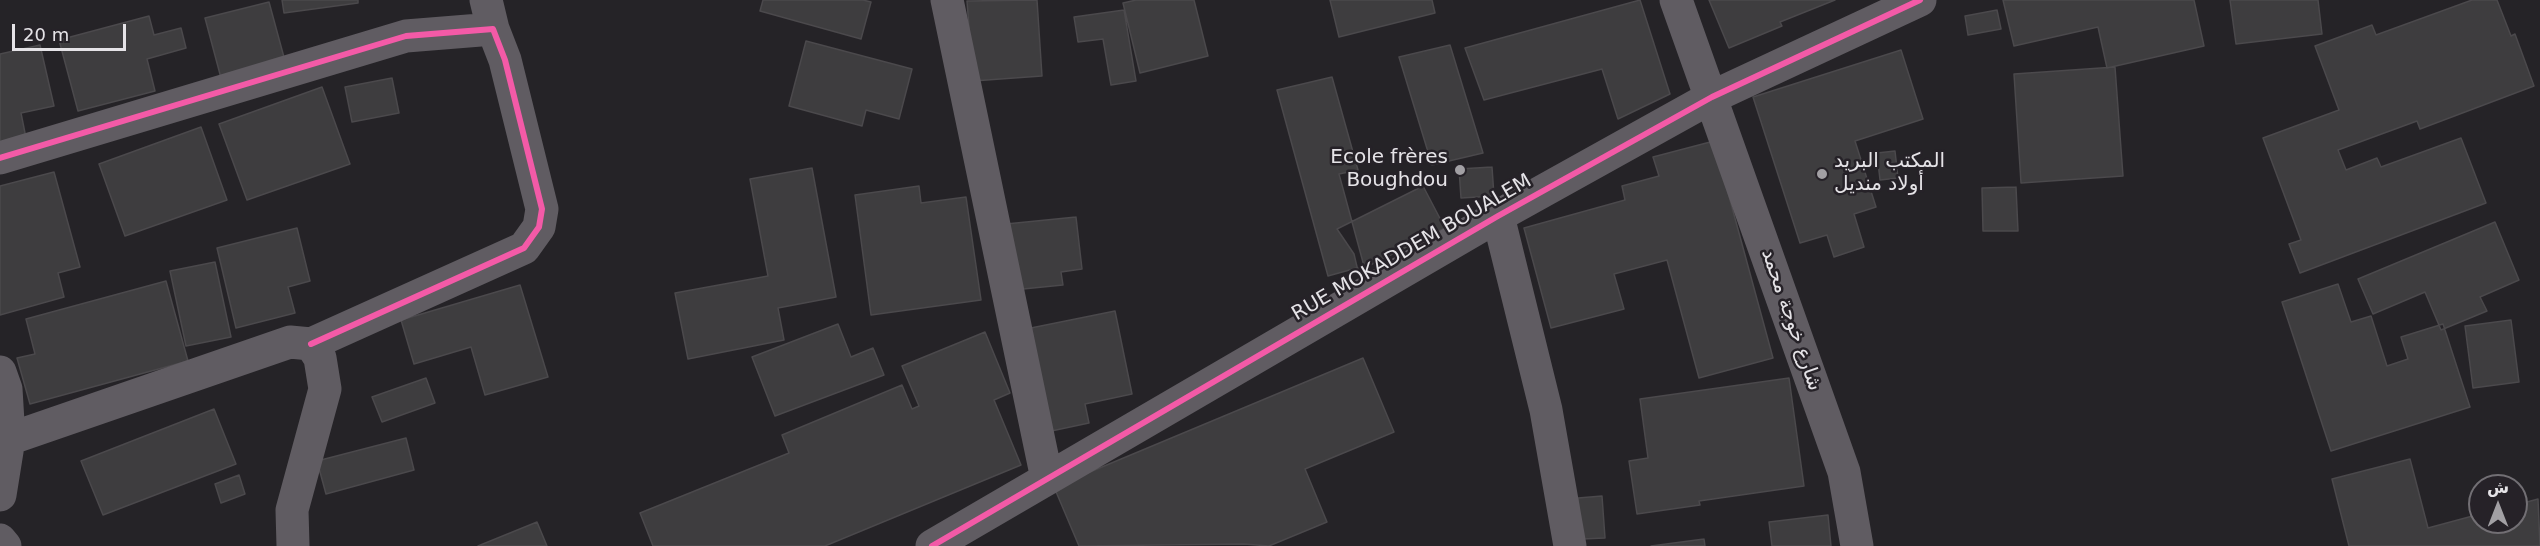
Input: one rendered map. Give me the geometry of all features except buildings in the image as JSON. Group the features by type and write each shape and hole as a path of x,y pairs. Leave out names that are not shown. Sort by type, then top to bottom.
{"street":[{"path":"947,0 1047,479"},
{"name":"شارع خوجة محمد","path":"1676,0 1845,472 1857,546"},
{"name":"RUE MOKADDEM BOUALEM","path":"932,546 1498,216 1712,97 1920,0"},
{"path":"0,158 406,36 490,15 505,60 542,209 539,227 524,248 311,344 290,342 9,439"},
{"path":"1498,216 1546,410 1570,546"},
{"path":"293,546 292,510 325,388 320,358 311,344"},
{"path":"0,372 6,389 9,439 0,495"},
{"path":"0,540 5,546"}],"cycle path":[{"path":"932,546 1498,216 1712,97 1920,0"},
{"path":"0,158 406,36 493,29 505,60 542,209 539,227 524,248 311,344"}],"place":[{"name":"Ecole frères Boughdou","path":"1460,170"},
{"name":"المكتب البريد أولاد منديل","path":"1822,174"}]}
